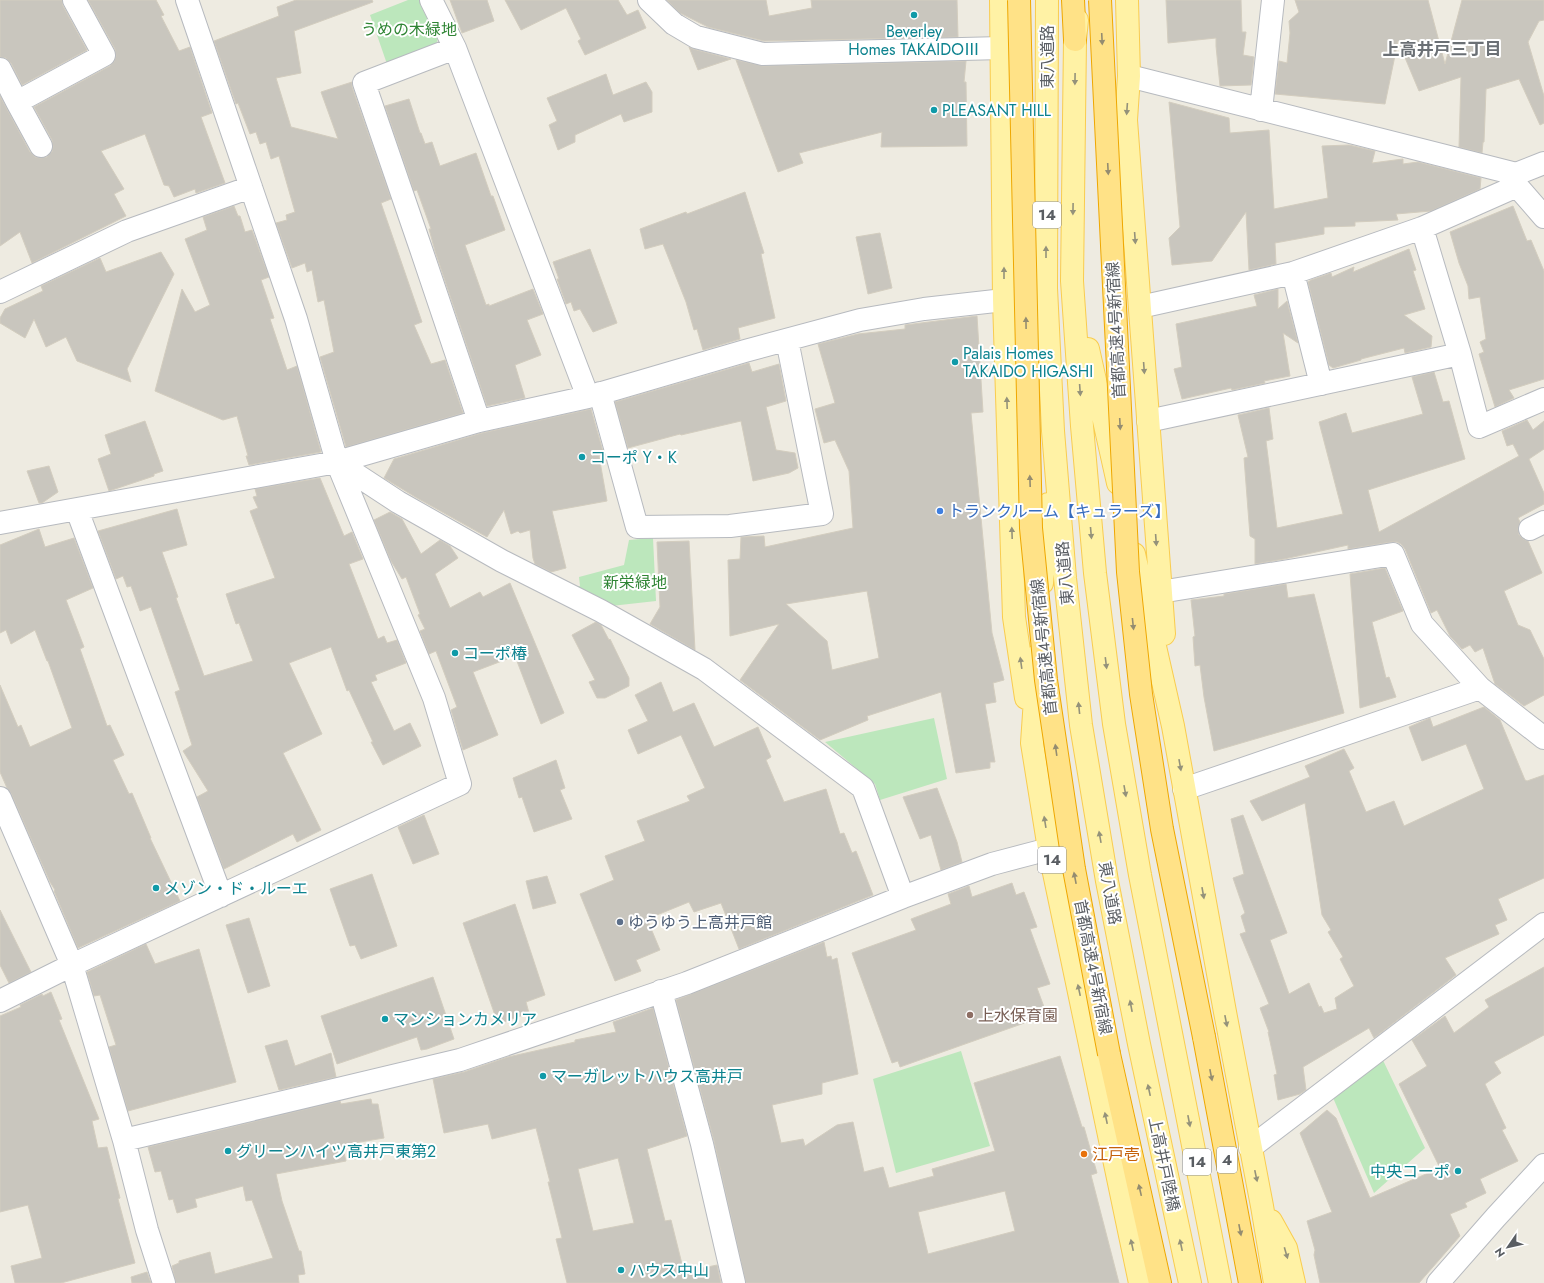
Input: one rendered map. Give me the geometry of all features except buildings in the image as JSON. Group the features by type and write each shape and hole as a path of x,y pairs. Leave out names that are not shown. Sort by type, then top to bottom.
{"highway":[{"name":"首都高速4号新宿線","path":"1019,0 1031,528 1046,680 1074,869 1109,1054 1160,1283"},
{"path":"1073,0 1075,40"},
{"name":"首都高速4号新宿線","path":"1100,0 1128,572 1141,694 1162,829 1204,1037 1250,1283"}],"main road":[{"path":"1001,0 1004,300 1014,617 1032,743"},
{"name":"東八道路","path":"1047,0 1046,288 1053,431 1065,578 1081,725 1107,881 1139,1044"},
{"name":"東八道路","path":"1078,0 1075,40 1072,281 1082,426 1095,574 1114,724 1140,874 1173,1041"},
{"path":"1127,0 1129,76 1126,120 1160,592 1172,726"},
{"path":"1072,281 1172,726 1262,1206 1275,1283"},
{"name":"14","path":"1053,431 1032,743 1049,849 1140,1283"},
{"name":"上高井戸陸橋","path":"1173,1041 1220,1283"},
{"name":"上高井戸陸橋","path":"1139,1044 1190,1283"},
{"path":"1262,1206 1286,1248 1294,1283"},
{"path":"1268,1283 1271,1259"}],"street":[{"path":"17,102 104,55 74,0"},
{"path":"0,1001 72,965 460,784 434,698 337,462 296,319 188,0"},
{"path":"432,0 455,48 594,395 637,527 730,526 822,514 787,340"},
{"path":"649,0 674,24 696,37 763,54 1002,48"},
{"path":"1261,110 1273,0"},
{"path":"455,48 364,83 422,249 479,421"},
{"path":"0,70 41,146"},
{"path":"1129,76 1261,110 1517,180 1544,217"},
{"path":"1140,307 1293,273 1422,228 1517,180 1544,163"},
{"path":"0,292 127,231 251,187"},
{"path":"1422,228 1460,354 1479,428 1544,399"},
{"path":"1293,273 1321,384"},
{"path":"0,523 337,462 479,421 594,395 860,320 924,309 1004,300"},
{"path":"1148,421 1460,354"},
{"path":"337,462 398,502 502,562 601,611 704,669 863,788 903,897"},
{"path":"77,510 221,896"},
{"path":"1160,592 1393,554 1422,624 1480,688 1539,727"},
{"path":"1184,789 1480,688"},
{"path":"0,798 72,965 124,1140 147,1230 164,1283"},
{"path":"124,1140 460,1060 687,983 903,897 992,864 1049,849"},
{"path":"1250,1148 1544,924"},
{"path":"661,991 702,1144 734,1283"},
{"path":"316,1082 463,1049 560,1014"},
{"path":"1438,1283 1544,1165"}],"green space":[{"name":"うめの木緑地","path":"408,0 427,0 440,34 434,49 387,64 370,15"},
{"name":"新栄緑地","path":"653,538 656,601 602,607 568,589 580,586 579,577 624,565 629,540"},
{"path":"934,718 947,779 880,800 875,784 825,742"},
{"path":"961,1051 990,1146 896,1173 873,1079"},
{"path":"1380,1054 1425,1148 1374,1193 1331,1093"}],"place":[{"name":"Beverley Homes TAKAIDOⅢ","path":"914,15"},
{"name":"PLEASANT HILL","path":"934,110"},
{"name":"Palais Homes TAKAIDO HIGASHI","path":"955,362"},
{"name":"コーポ Y・K","path":"582,457"},
{"name":"トランクルーム【キュラーズ】","path":"940,511"},
{"name":"コーポ椿","path":"455,653"},
{"name":"メゾン・ド・ルーエ","path":"156,888"},
{"name":"ゆうゆう上高井戸館","path":"620,922"},
{"name":"上水保育園","path":"970,1015"},
{"name":"マンションカメリア","path":"385,1019"},
{"name":"マーガレットハウス高井戸","path":"543,1076"},
{"name":"グリーンハイツ高井戸東第2","path":"228,1151"},
{"name":"江戸壱","path":"1084,1154"},
{"name":"中央コーポ","path":"1458,1171"},
{"name":"ハウス中山","path":"621,1270"}],"district":[{"name":"上高井戸三丁目","path":"1442,49"}]}
